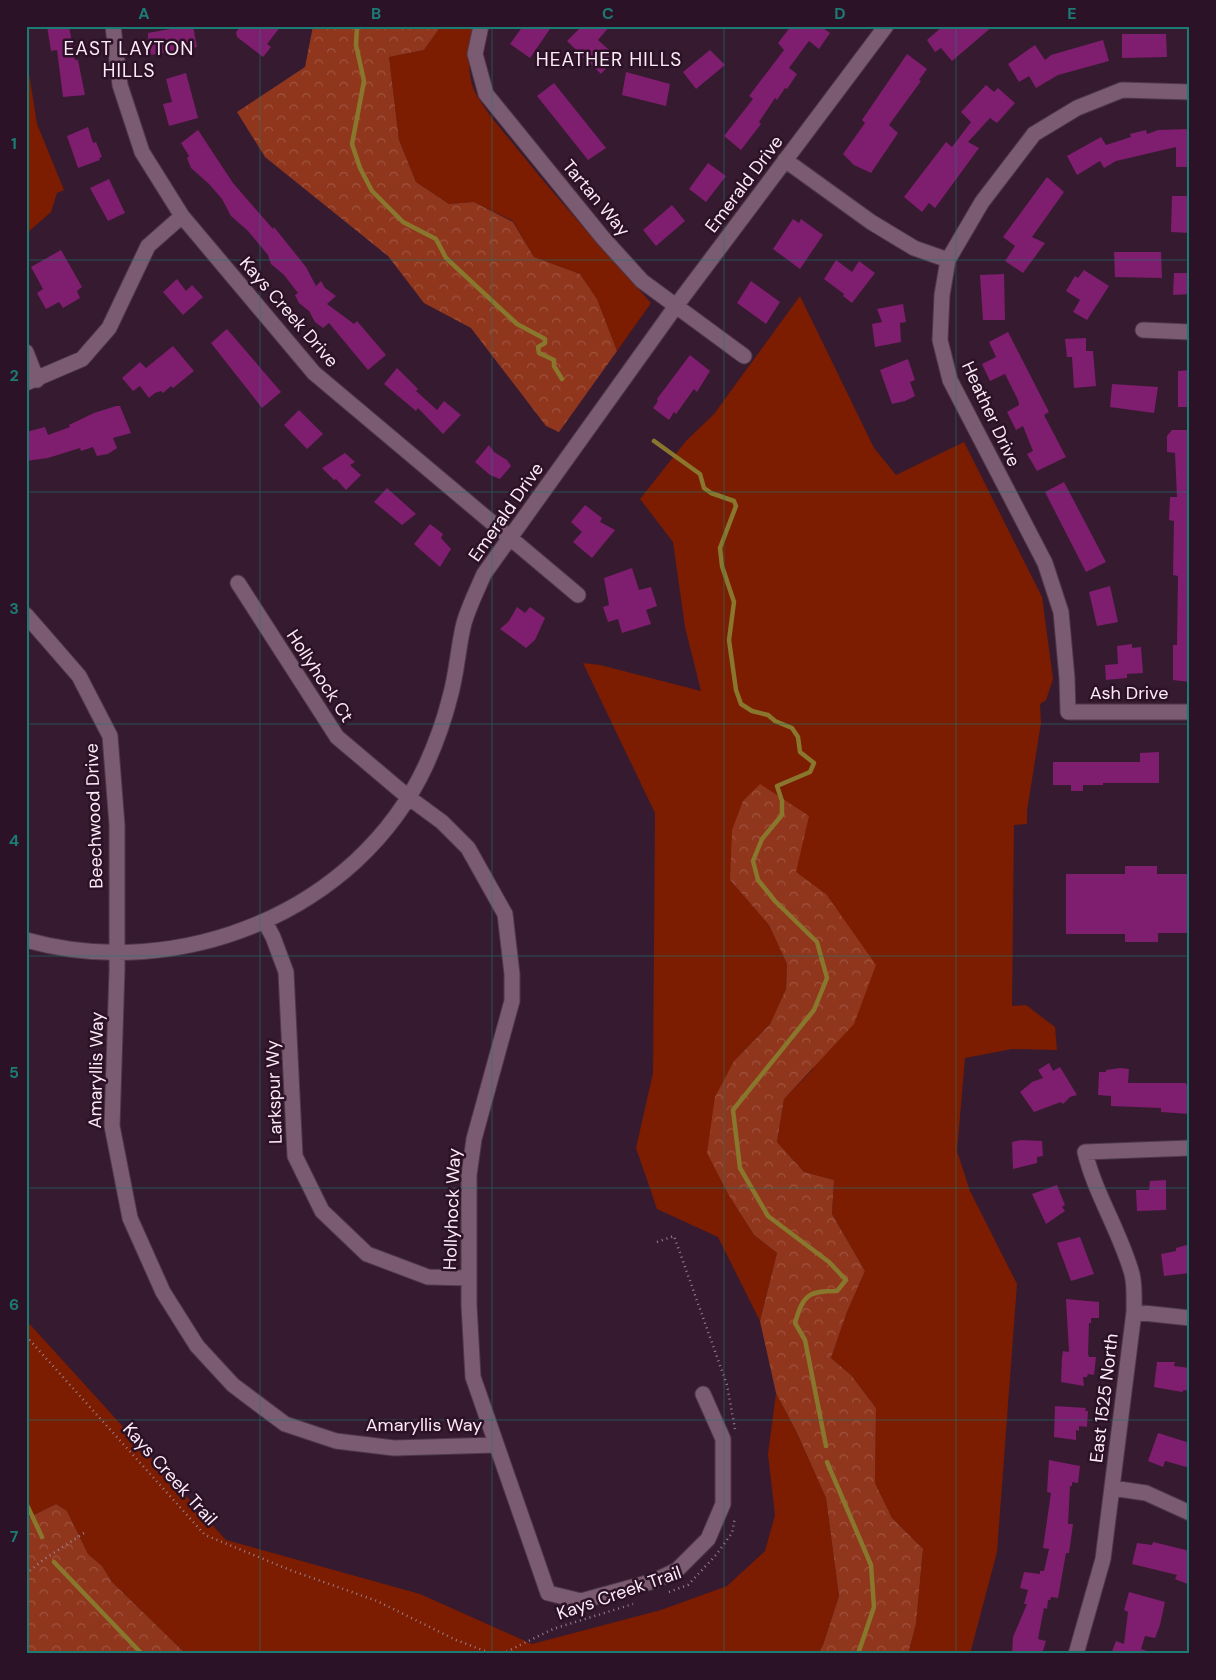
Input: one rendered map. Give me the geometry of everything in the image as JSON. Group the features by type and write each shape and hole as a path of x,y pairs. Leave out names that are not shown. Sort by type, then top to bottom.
{"street":[{"name":"Kays Creek Drive","path":"113,26 120,85 142,152 182,216 314,373 578,595"},
{"name":"Tartan Way","path":"481,26 475,54 486,94 603,238 642,281 744,356"},
{"name":"Emerald Drive","path":"26,940 78,951 141,952 188,945 229,935 265,922 328,886 386,828 408,797 425,766 442,725 451,697 468,614 484,574 676,306 886,26"},
{"name":"Heather Drive","path":"1068,712 1061,612 1044,563 948,372 940,340 942,295 948,260 982,202 1034,134 1077,108 1122,90 1190,92"},
{"path":"785,160 914,248 948,260"},
{"path":"26,352 31,382 82,359 108,328 148,246 182,216"},
{"path":"1143,330 1190,332"},
{"name":"Hollyhock Ct","path":"238,583 337,737 408,797"},
{"name":"Beechwood Drive","path":"26,615 79,676 110,736 117,825 117,952"},
{"name":"Ash Drive","path":"1068,712 1190,712"},
{"name":"Hollyhock Way","path":"408,797 442,822 468,848 505,914 509,944 512,1001 474,1139 469,1175 469,1278 473,1377 548,1593 582,1601 654,1581 676,1570 708,1539 723,1504 723,1438 703,1394"},
{"name":"Larkspur Wy","path":"265,922 273,937 286,972 295,1156 322,1211 367,1254 428,1277 469,1278"},
{"name":"Amaryllis Way","path":"117,952 112,1126 130,1218 163,1292 197,1346 233,1386 285,1424 336,1442 394,1448 496,1445"},
{"name":"East 1525 North","path":"1076,1654 1102,1559 1134,1312 1132,1276 1122,1245 1090,1170 1085,1152 1190,1148"},
{"path":"1134,1312 1190,1318"},
{"path":"1112,1488 1146,1493 1190,1513"}],"path":[{"path":"658,1242 674,1236 727,1384 736,1434"},
{"name":"Kays Creek Trail","path":"26,1336 205,1535 290,1570 377,1601 456,1640 493,1654"},
{"name":"Kays Creek Trail","path":"664,1593 688,1585 716,1555 732,1533 735,1515"},
{"path":"26,1574 86,1531"},
{"name":"Kays Creek Trail","path":"502,1654 553,1629 640,1601"}],"shaded area":[{"path":"441,26 474,26 469,66 471,83 484,106 551,190 651,303 617,351 597,299 580,274 534,257 513,221 474,202 449,204 416,182 399,140 389,57 424,50"},
{"path":"26,54 37,124 64,190 57,193 51,212 26,234"},
{"path":"800,296 874,448 896,475 964,442 1042,597 1053,679 1046,700 1040,704 1041,723 1027,811 1027,824 1014,825 1012,1006 1026,1005 1055,1027 1057,1050 1012,1049 965,1058 957,1151 970,1191 1017,1284 997,1552 970,1654 908,1654 916,1624 923,1549 892,1518 875,1483 876,1408 851,1375 831,1358 847,1312 865,1271 832,1214 834,1180 804,1172 777,1142 784,1099 813,1069 826,894 795,872 730,880 769,925 787,964 786,989 770,1024 734,1061 707,1152 728,1194 754,1235 777,1253 760,1321 718,1237 657,1209 636,1148 653,1073 655,813 583,663 600,665 701,691 685,627 673,542 640,499 686,441 714,414"},
{"path":"26,1320 226,1540 420,1594 532,1644 661,1610 727,1586 765,1551 775,1515 768,1454 776,1393 797,1433 826,1498 839,1596 823,1645 818,1654 186,1654 112,1582 102,1566 88,1554 67,1511 56,1504 26,1519"}],"green space":[{"path":"313,26 441,26 424,50 389,57 399,140 416,182 449,204 474,202 513,222 534,257 580,274 597,299 617,351 559,432 546,426 471,328 424,303 388,256 265,157 237,112 305,67"},
{"path":"760,784 809,816 796,872 826,894 876,965 854,1024 784,1099 777,1142 804,1172 834,1180 832,1214 865,1271 847,1312 831,1358 851,1375 876,1408 875,1483 892,1518 923,1549 916,1624 908,1654 818,1654 823,1645 839,1596 826,1498 797,1433 776,1393 760,1321 777,1253 754,1235 728,1194 707,1153 715,1097 734,1061 770,1024 786,989 787,964 769,925 730,880 732,830 743,801"},
{"path":"56,1504 67,1511 88,1554 102,1566 112,1582 186,1654 26,1654 26,1519"}],"building":[{"path":"47,26 69,26 75,60 78,60 85,95 63,97 57,50 51,51"},
{"path":"193,26 197,47 151,55 148,33"},
{"path":"241,26 281,26 267,44 271,47 263,57 237,37 236,32"},
{"path":"523,26 552,26 530,58 510,44"},
{"path":"582,26 610,26 598,40 617,57 601,74 567,41"},
{"path":"791,26 820,26 830,33 819,49 809,41 789,68 797,74 777,100 775,98 759,122 761,124 741,150 724,136 753,99 749,96 784,50 778,43"},
{"path":"943,26 993,26 952,61 941,48 935,52 927,40"},
{"path":"1122,34 1166,34 1167,57 1122,58"},
{"path":"1103,40 1109,61 1058,75 1036,88 1029,76 1019,82 1008,64 1035,45 1045,60 1051,55"},
{"path":"710,50 725,65 696,89 683,72"},
{"path":"907,54 927,69 919,80 921,81 889,125 898,133 871,173 854,165 843,154 865,123 862,120"},
{"path":"626,72 670,84 666,106 622,95"},
{"path":"186,73 198,118 169,126 163,104 172,102 166,79"},
{"path":"554,83 606,148 588,160 537,96"},
{"path":"986,85 994,92 998,88 1015,103 997,123 990,118 968,142 979,148 935,208 929,203 922,212 904,197 946,142 952,147 971,122 961,112"},
{"path":"88,127 93,143 96,142 102,157 99,158 100,160 78,168 67,136"},
{"path":"1190,129 1190,167 1176,167 1176,147 1116,161 1104,168 1100,161 1077,175 1067,156 1101,137 1106,145 1131,137 1130,134 1146,130 1147,134 1158,130"},
{"path":"198,130 233,183 273,229 274,227 306,267 316,286 321,281 325,288 336,296 327,304 354,324 357,321 386,355 368,370 329,323 323,328 315,322 309,311 299,303 295,295 298,293 284,275 271,264 268,255 248,231 231,216 222,199 209,184 191,168 187,158 189,156 181,143"},
{"path":"708,163 726,176 706,202 689,189"},
{"path":"1047,177 1064,192 1032,237 1045,243 1023,273 1005,261 1015,246 1003,237"},
{"path":"109,179 125,213 108,221 90,188"},
{"path":"1172,196 1190,196 1190,233 1171,232"},
{"path":"672,205 685,221 656,246 643,230"},
{"path":"793,219 799,223 801,219 823,235 800,269 773,249"},
{"path":"61,250 82,287 77,291 80,298 63,308 59,302 46,309 37,293 43,289 31,267"},
{"path":"1114,252 1161,252 1162,278 1115,277"},
{"path":"836,260 852,272 859,261 875,273 852,303 843,296 844,294 824,279"},
{"path":"1084,270 1109,286 1087,320 1073,312 1080,300 1066,291 1075,276 1078,278"},
{"path":"1174,273 1190,273 1190,294 1173,295"},
{"path":"1004,274 1005,320 983,320 980,275"},
{"path":"177,279 186,291 192,285 203,297 183,315 163,292"},
{"path":"751,281 780,302 766,324 737,303"},
{"path":"903,304 906,322 900,323 901,342 875,347 872,324 882,322 877,309"},
{"path":"227,329 281,392 262,408 211,343"},
{"path":"1008,332 1049,412 1044,415 1066,457 1037,471 1027,454 1033,451 1023,426 1016,430 1007,412 1019,405 1005,374 990,381 982,364 996,357 989,342"},
{"path":"1086,338 1086,351 1093,351 1096,386 1074,388 1072,357 1067,357 1065,339"},
{"path":"173,346 194,371 173,388 171,386 163,393 161,391 155,393 149,398 140,386 133,391 122,378 140,362 146,368"},
{"path":"690,355 710,371 697,392 694,389 676,414 674,412 669,420 653,408 658,401 657,399"},
{"path":"908,359 915,380 910,382 915,396 892,404 880,370"},
{"path":"397,368 418,389 416,391 437,410 444,401 461,415 443,434 418,408 416,411 384,384"},
{"path":"1190,370 1190,407 1178,407 1178,371"},
{"path":"1112,384 1158,387 1154,413 1110,407"},
{"path":"120,406 131,433 113,438 117,448 108,454 97,456 93,447 81,451 80,448 48,458 26,461 26,432 45,427 48,435 70,427 69,425 94,413"},
{"path":"299,410 323,434 307,449 284,425"},
{"path":"1172,430 1190,430 1190,682 1173,680 1173,645 1177,645 1178,576 1173,575 1174,521 1169,520 1170,497 1177,497 1175,453 1167,452 1167,436"},
{"path":"489,445 494,452 507,460 511,466 500,479 490,475 475,462"},
{"path":"345,453 355,462 350,465 361,475 346,490 322,468"},
{"path":"1064,482 1106,562 1086,572 1045,492"},
{"path":"387,488 416,514 402,525 374,502"},
{"path":"585,505 602,518 600,522 615,530 592,558 573,542 582,532 571,522"},
{"path":"430,524 443,534 441,538 451,549 440,567 414,544"},
{"path":"632,568 639,590 651,587 657,606 646,610 651,624 622,633 618,619 608,622 603,607 609,605 604,578"},
{"path":"1110,586 1118,622 1097,626 1089,592"},
{"path":"517,607 525,613 530,607 545,618 535,640 526,648 500,629 509,621"},
{"path":"1132,644 1132,648 1141,647 1143,673 1127,674 1127,678 1106,680 1105,665 1118,664 1117,646"},
{"path":"1159,752 1159,783 1083,785 1083,791 1071,791 1071,785 1053,785 1053,762 1140,762 1140,753"},
{"path":"1125,866 1157,866 1157,874 1190,874 1190,933 1158,933 1158,942 1125,942 1125,934 1066,934 1066,874 1125,874"},
{"path":"1049,1063 1053,1071 1060,1067 1077,1095 1070,1097 1063,1104 1061,1102 1034,1112 1020,1092 1032,1082 1043,1078 1038,1070"},
{"path":"1120,1068 1129,1069 1128,1083 1186,1083 1189,1094 1190,1114 1161,1112 1161,1108 1111,1106 1111,1096 1098,1095 1099,1072"},
{"path":"1021,1140 1042,1141 1043,1156 1037,1157 1037,1163 1013,1169 1012,1142"},
{"path":"1166,1180 1166,1210 1137,1211 1136,1190 1149,1190 1150,1181"},
{"path":"1057,1185 1065,1205 1062,1207 1065,1211 1046,1224 1032,1194"},
{"path":"1080,1237 1094,1274 1071,1281 1057,1243"},
{"path":"1190,1244 1190,1273 1164,1276 1161,1254 1176,1251 1176,1248"},
{"path":"1066,1299 1099,1302 1099,1318 1091,1318 1091,1323 1089,1323 1088,1354 1089,1357 1096,1357 1094,1375 1088,1374 1087,1377 1083,1377 1084,1386 1061,1382 1063,1351 1069,1352"},
{"path":"1157,1362 1175,1362 1174,1366 1190,1368 1190,1391 1184,1390 1182,1392 1154,1387"},
{"path":"1055,1406 1086,1408 1085,1411 1088,1411 1087,1427 1079,1426 1079,1431 1076,1430 1076,1440 1054,1437"},
{"path":"1158,1433 1190,1443 1190,1468 1165,1461 1163,1467 1148,1461"},
{"path":"1049,1460 1080,1466 1078,1483 1072,1482 1072,1486 1070,1486 1068,1524 1073,1524 1069,1553 1066,1553 1058,1598 1051,1597 1048,1600 1047,1609 1044,1608 1038,1639 1046,1641 1042,1654 1012,1654 1013,1637 1027,1604 1024,1604 1028,1590 1020,1588 1024,1572 1040,1574 1040,1571 1044,1571 1049,1549 1043,1548 1051,1493 1047,1492"},
{"path":"1153,1542 1190,1551 1190,1585 1175,1579 1177,1575 1132,1564 1137,1543 1152,1545"},
{"path":"1129,1592 1165,1602 1160,1625 1155,1638 1145,1636 1141,1649 1147,1651 1147,1654 1111,1654 1116,1641 1124,1644 1128,1612 1124,1610"}],"waterway":[{"path":"357,26 356,45 364,81 352,144 360,168 372,191 403,222 436,239 446,258 517,324 545,339 545,343 538,347 539,353 554,360 554,366 562,379"},
{"path":"654,441 700,474 704,488 711,493 734,501 736,506 720,548 722,566 734,602 729,640 736,690 741,704 752,711 768,715 775,721 792,728 798,737 800,752 814,763 810,772 777,786 782,801 782,815 762,839 753,861 758,880 775,901 817,942 827,978 814,1010 733,1110 740,1168 768,1216 829,1262 846,1280 837,1291 819,1292 808,1296 801,1306 795,1323 805,1340 826,1446"},
{"path":"827,1462 871,1565 874,1607 858,1654"},
{"path":"26,1503 42,1537"},
{"path":"54,1562 142,1654"}],"district":[{"name":"EAST LAYTON HILLS","path":"129,59"},
{"name":"HEATHER HILLS","path":"609,59"}]}
